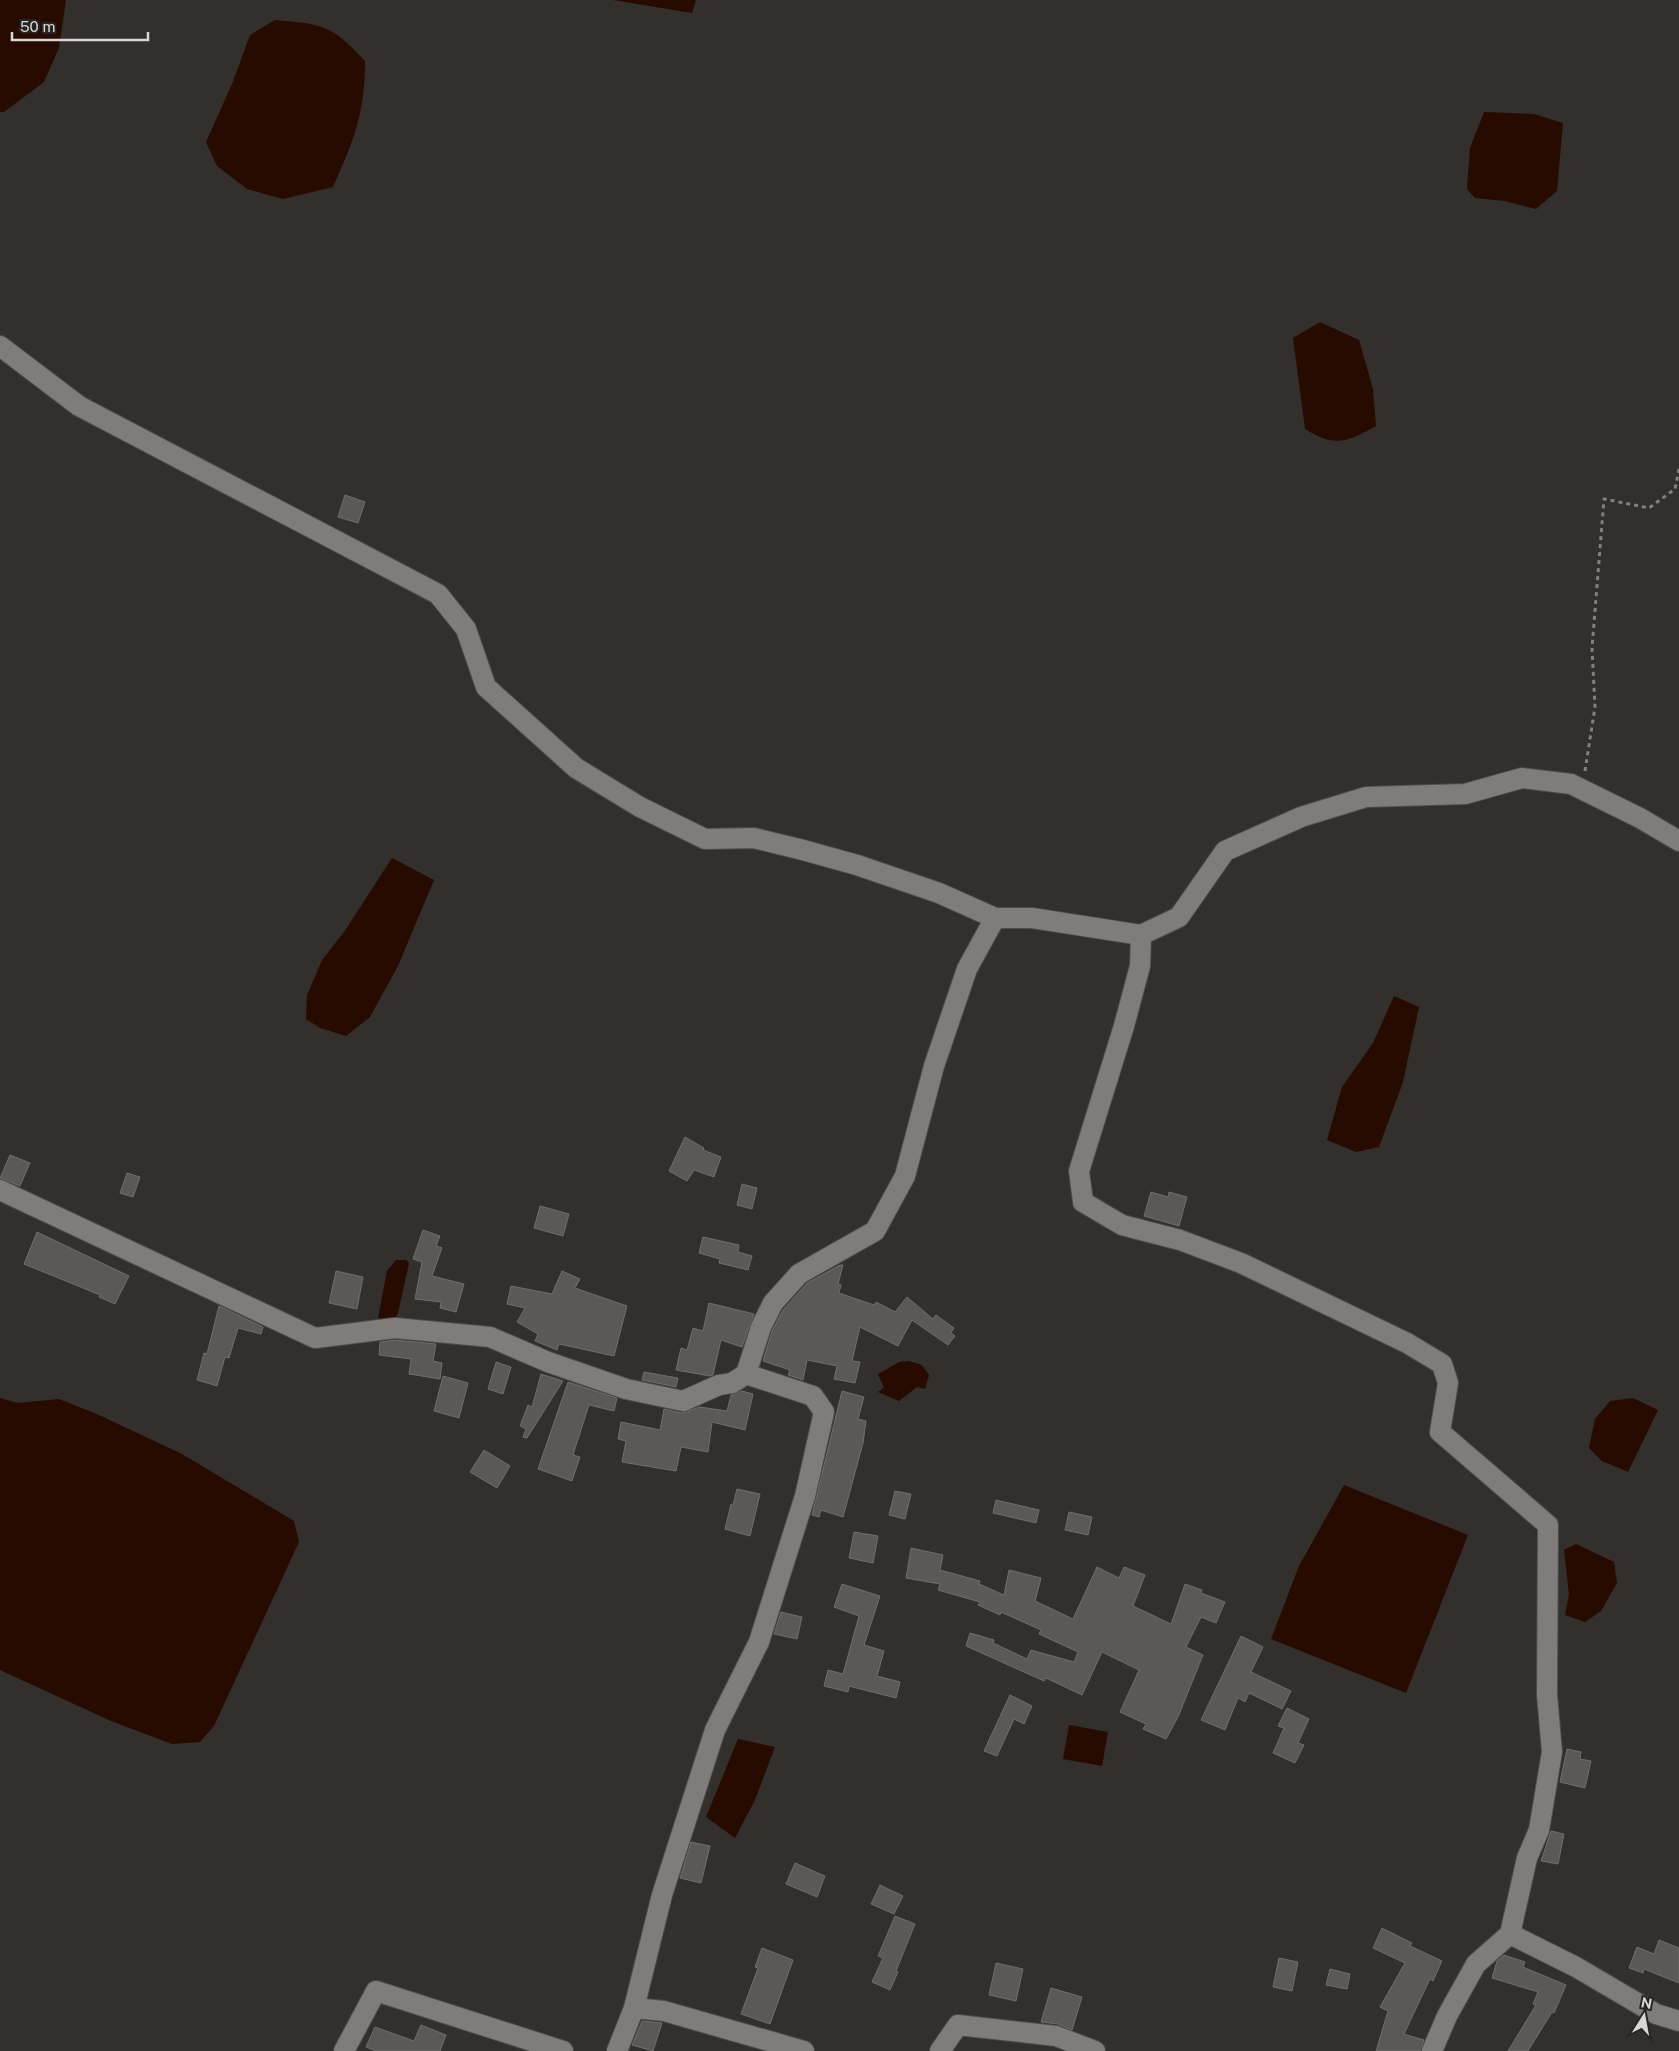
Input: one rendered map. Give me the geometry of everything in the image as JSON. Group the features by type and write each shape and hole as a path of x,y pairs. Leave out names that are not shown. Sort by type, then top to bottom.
{"street":[{"path":"0,346 79,406 438,594 466,629 486,687 576,768 640,806 705,839 754,838 803,850 857,865 939,893 995,918 1032,918 1141,935 1179,917 1225,851 1301,817 1366,797 1465,794 1522,778 1570,784 1640,818 1679,841"},
{"path":"0,1190 315,1338 395,1328 490,1337 548,1362 626,1389 683,1401 719,1386 732,1383 746,1374 761,1326 773,1303 799,1274 875,1231 905,1176 934,1066 967,969 995,918"},
{"path":"1141,935 1138,974 1079,1171 1083,1202 1122,1225 1180,1240 1241,1263 1407,1343 1442,1364 1448,1383 1440,1432 1548,1526 1547,1695 1552,1752 1539,1830 1527,1858 1510,1934 1476,1964 1447,2016 1432,2051"},
{"path":"617,2051 634,2008 662,1895 715,1730 759,1642 805,1496 824,1412 813,1396 746,1374"},
{"path":"1510,1934 1576,1967 1656,2014 1679,2021"},
{"path":"344,2051 376,1991 563,2051"},
{"path":"634,2008 664,2011 804,2051"},
{"path":"940,2051 958,2025 1056,2036 1095,2051"}],"path":[{"path":"1581,789 1588,758 1595,707 1592,648 1604,499 1649,508 1675,489 1679,469"}],"shaded area":[{"path":"0,0 66,0 59,48 44,82 4,112 0,112"},
{"path":"613,0 696,0 692,13"},
{"path":"275,20 305,23 326,28 344,40 365,61 363,96 357,126 333,187 283,199 247,189 217,166 206,142 232,84 250,35"},
{"path":"1484,112 1534,114 1563,123 1557,191 1536,209 1505,201 1475,198 1467,189 1470,148"},
{"path":"1320,322 1359,340 1373,389 1376,426 1356,436 1340,441 1324,439 1305,429 1293,338"},
{"path":"392,858 434,880 398,966 370,1017 346,1036 320,1028 306,1019 307,995 322,960 344,932"},
{"path":"1394,996 1419,1007 1403,1082 1379,1147 1356,1152 1327,1140 1342,1087 1373,1043"},
{"path":"396,1260 406,1260 409,1263 398,1313 392,1323 378,1318 387,1271"},
{"path":"909,1361 922,1365 929,1375 925,1389 917,1387 899,1401 878,1392 884,1388 878,1374 899,1362"},
{"path":"0,1398 18,1403 59,1399 99,1415 182,1454 294,1521 299,1542 214,1726 200,1742 172,1744 111,1721 0,1670"},
{"path":"1633,1398 1658,1410 1628,1472 1602,1461 1589,1448 1595,1419 1610,1401"},
{"path":"1344,1485 1468,1535 1406,1693 1271,1639 1299,1566"},
{"path":"1576,1544 1614,1562 1617,1583 1601,1611 1585,1622 1565,1615 1569,1594 1564,1550"},
{"path":"1069,1725 1108,1732 1102,1766 1063,1759"},
{"path":"738,1739 775,1747 755,1800 735,1838 706,1817"}],"building":[{"path":"345,495 365,502 358,523 338,517"},
{"path":"685,1137 704,1148 703,1150 721,1157 714,1177 694,1170 687,1181 669,1171"},
{"path":"10,1155 30,1163 20,1186 0,1178"},
{"path":"127,1173 140,1177 133,1197 120,1193"},
{"path":"742,1184 757,1188 752,1209 737,1205"},
{"path":"1151,1192 1168,1197 1169,1192 1187,1197 1179,1226 1144,1216"},
{"path":"540,1206 569,1214 563,1236 534,1228"},
{"path":"423,1230 440,1236 436,1246 442,1248 432,1276 464,1284 456,1312 440,1308 441,1302 415,1299 422,1262 413,1259"},
{"path":"37,1232 129,1276 115,1304 99,1297 100,1295 24,1264"},
{"path":"703,1237 739,1245 738,1252 752,1256 748,1270 719,1263 720,1259 699,1253"},
{"path":"843,1265 838,1284 841,1285 839,1293 874,1305 876,1302 895,1312 907,1297 933,1319 936,1315 954,1328 951,1333 955,1336 948,1345 912,1320 898,1346 860,1327 852,1361 860,1362 855,1383 834,1379 837,1366 807,1360 803,1380 788,1375 790,1370 763,1361 772,1331 783,1310 807,1283"},
{"path":"336,1271 363,1277 357,1309 329,1303"},
{"path":"562,1271 580,1279 575,1288 627,1306 614,1356 559,1344 557,1350 535,1341 538,1334 517,1322 525,1308 507,1304 511,1286 552,1294"},
{"path":"709,1303 754,1314 742,1347 721,1340 713,1375 676,1370 681,1348 687,1350 693,1328 703,1331"},
{"path":"219,1306 263,1327 261,1334 238,1328 229,1358 225,1357 217,1386 197,1380 204,1353 207,1354"},
{"path":"395,1340 436,1344 433,1361 442,1363 440,1379 409,1374 411,1359 379,1355 380,1342"},
{"path":"496,1362 511,1367 503,1394 488,1389"},
{"path":"644,1372 678,1378 676,1387 642,1380"},
{"path":"541,1374 563,1381 527,1438 523,1437 526,1429 520,1426 528,1405 532,1407"},
{"path":"443,1376 468,1383 459,1418 434,1411"},
{"path":"568,1382 617,1398 614,1411 589,1405 573,1455 580,1457 572,1481 538,1469"},
{"path":"742,1391 753,1394 745,1430 712,1422 708,1452 681,1447 676,1471 622,1462 626,1441 618,1439 621,1422 660,1430 664,1409 681,1413 700,1407 727,1411 731,1395"},
{"path":"842,1391 864,1397 858,1419 866,1421 863,1443 843,1517 821,1510 819,1517 812,1515"},
{"path":"484,1450 510,1466 497,1488 470,1472"},
{"path":"737,1489 760,1494 750,1536 725,1529"},
{"path":"895,1491 911,1494 905,1519 889,1515"},
{"path":"996,1500 1039,1510 1036,1523 993,1513"},
{"path":"1069,1512 1092,1517 1088,1535 1065,1530"},
{"path":"854,1532 878,1536 873,1563 849,1558"},
{"path":"911,1548 943,1555 940,1570 980,1581 979,1584 1004,1595 1009,1570 1041,1578 1035,1601 1073,1619 1097,1567 1119,1578 1124,1567 1145,1575 1133,1606 1171,1624 1185,1584 1202,1590 1201,1593 1225,1602 1216,1623 1201,1617 1186,1647 1203,1655 1178,1717 1166,1739 1143,1729 1146,1724 1120,1712 1139,1670 1102,1652 1082,1695 1046,1678 1044,1681 966,1646 970,1633 994,1640 993,1643 1027,1659 1031,1650 1074,1662 1078,1652 1039,1634 1041,1630 1001,1612 1000,1615 978,1605 980,1602 938,1590 940,1584 906,1578"},
{"path":"842,1584 880,1596 864,1645 884,1651 877,1676 900,1682 896,1698 849,1686 848,1692 824,1686 828,1670 843,1674 859,1616 834,1607"},
{"path":"781,1612 802,1617 797,1639 774,1634"},
{"path":"1241,1636 1263,1647 1251,1672 1291,1691 1282,1709 1249,1693 1245,1702 1238,1698 1225,1730 1201,1720"},
{"path":"1010,1695 1032,1706 1024,1724 1014,1719 997,1756 984,1751"},
{"path":"1287,1708 1309,1719 1298,1743 1304,1745 1295,1763 1273,1753 1284,1728 1278,1726"},
{"path":"1567,1749 1581,1752 1580,1759 1591,1761 1585,1788 1560,1782"},
{"path":"1551,1831 1564,1834 1558,1864 1541,1861"},
{"path":"691,1842 710,1846 701,1883 680,1878"},
{"path":"795,1863 825,1876 817,1897 786,1884"},
{"path":"880,1885 903,1896 894,1914 871,1904"},
{"path":"895,1916 915,1924 890,1990 872,1982 883,1958 878,1956"},
{"path":"1382,1928 1412,1943 1410,1946 1442,1961 1433,1981 1430,1979 1404,2034 1424,2040 1420,2051 1376,2051 1388,2011 1380,2007 1405,1963 1373,1948"},
{"path":"1659,1940 1679,1948 1679,1983 1644,1969 1643,1973 1629,1968 1637,1947 1654,1954"},
{"path":"762,1948 793,1960 770,2024 741,2014 758,1968 755,1967"},
{"path":"1504,1955 1525,1962 1523,1967 1566,1985 1554,2013 1552,2012 1528,2051 1508,2051 1536,2005 1533,2004 1538,1992 1492,1978 1497,1961"},
{"path":"1279,1958 1298,1962 1292,1991 1273,1987"},
{"path":"996,1963 1023,1969 1016,2001 989,1995"},
{"path":"1330,1969 1350,1974 1347,1989 1326,1985"},
{"path":"1051,1988 1082,1997 1072,2030 1058,2024 1041,2022"},
{"path":"642,2021 662,2023 653,2051 632,2045"},
{"path":"421,2025 446,2035 440,2051 376,2051 366,2047 375,2027 414,2041"}]}
